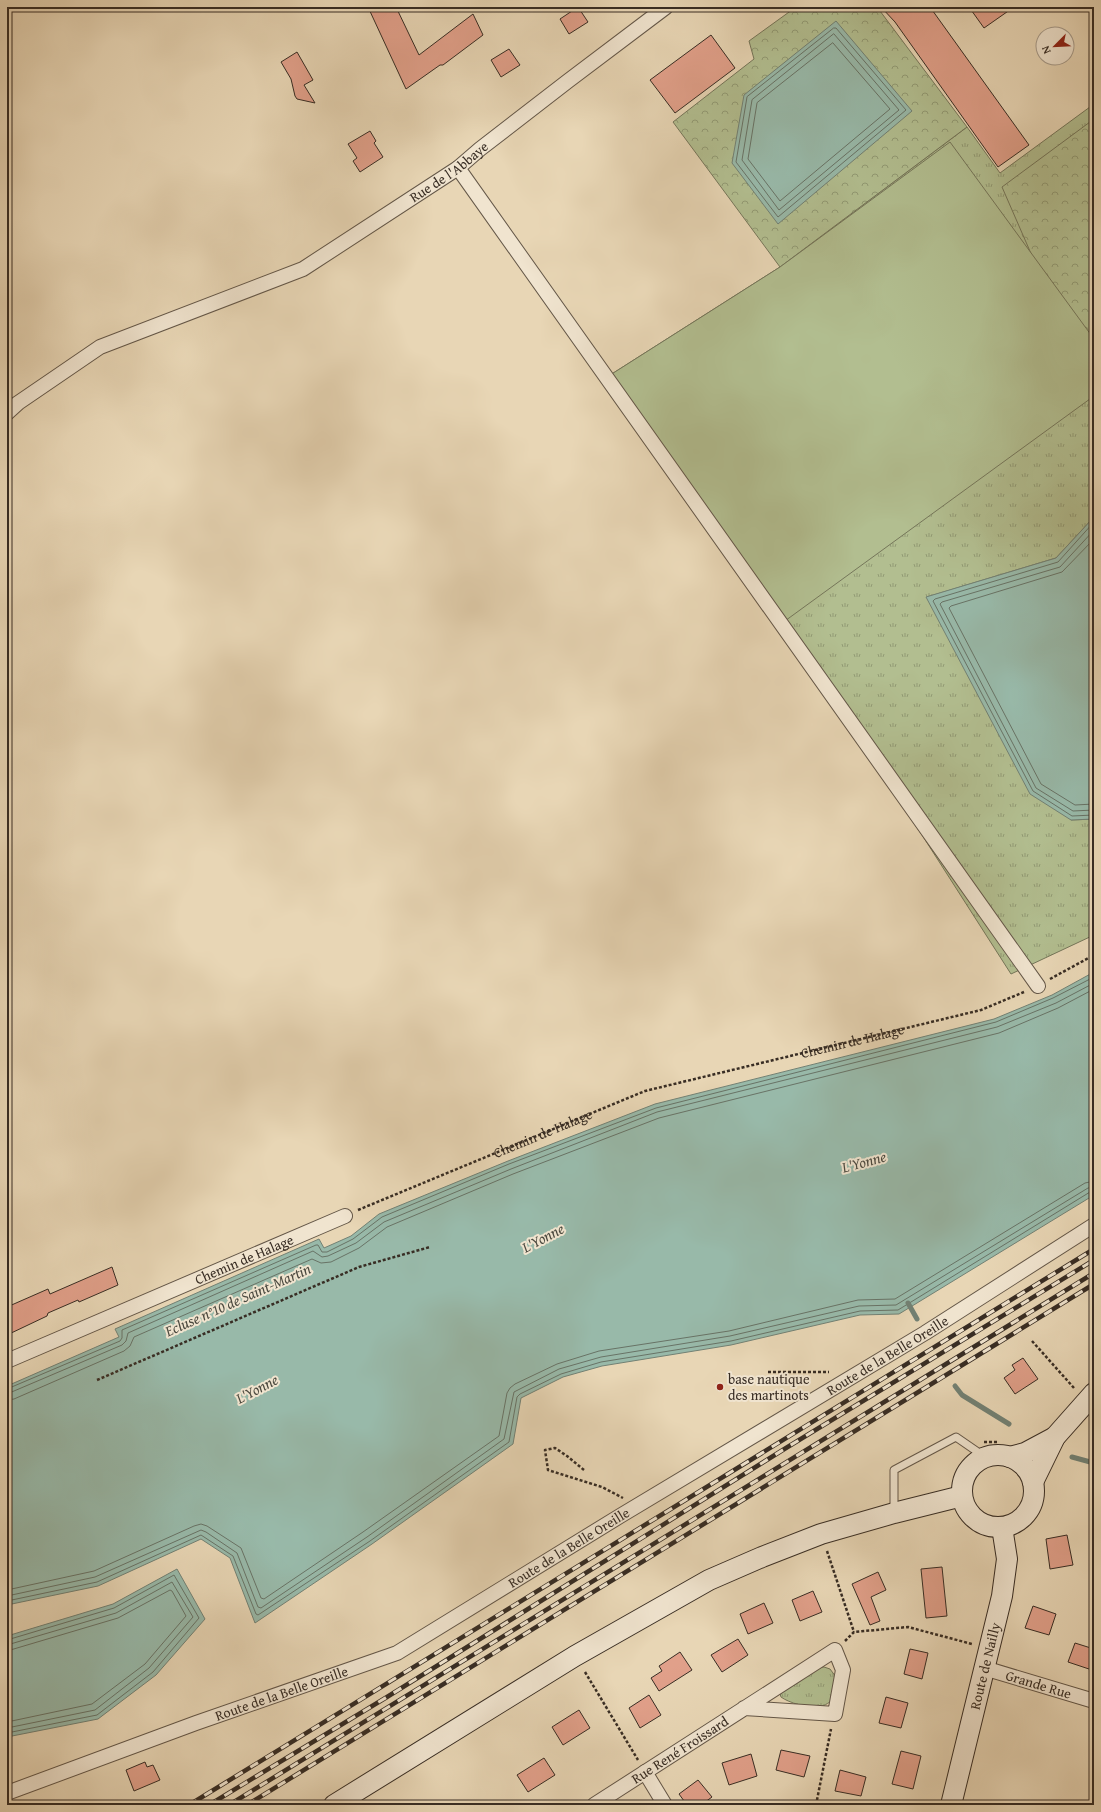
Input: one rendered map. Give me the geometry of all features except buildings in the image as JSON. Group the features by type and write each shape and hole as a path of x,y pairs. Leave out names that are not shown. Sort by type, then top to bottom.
{"main road":[{"path":"1033,1482 1055,1437 1090,1397"},
{"path":"1007,1449 1028,1471 1033,1482 1034,1495 1024,1516 1014,1523 1002,1526 991,1526 972,1516 966,1506 962,1496 962,1484 967,1472 974,1463 985,1457 1007,1449 1025,1453 1055,1437"},
{"path":"334,1805 575,1656 634,1621 709,1580 762,1557 822,1534 894,1513 962,1496"},
{"name":"Route de Nailly","path":"951,1805 988,1648 1002,1596 1006,1559 1002,1526"}],"street":[{"name":"Rue de l'Abbaye","path":"7,413 18,403 100,347 303,269 458,168 480,149 666,7"},
{"path":"458,168 1038,986"},
{"name":"Chemin de Halage","path":"7,1361 345,1216"},
{"name":"Route de la Belle Oreille","path":"7,1792 196,1723 397,1653 925,1333 1094,1225"},
{"path":"744,1708 835,1714 843,1670 835,1650"},
{"name":"Rue René Froissard","path":"594,1805 835,1650"},
{"name":"Grande Rue","path":"984,1668 1094,1702"},
{"path":"645,1772 665,1805"}],"lane":[{"path":"894,1513 894,1470 956,1437 985,1457"}],"path":[{"name":"Chemin de Halage","path":"345,1216 645,1091 981,1010 1038,986 1094,955"},
{"path":"97,1380 359,1267 430,1247"},
{"path":"1032,1341 1060,1374 1090,1397"},
{"path":"768,1372 860,1372"},
{"path":"961,1441 1007,1449"},
{"path":"584,1470 555,1448 545,1450 548,1470 602,1487 639,1506"},
{"path":"833,1547 826,1549 854,1632"},
{"path":"835,1650 854,1632 908,1627 988,1648"},
{"path":"575,1656 645,1772"},
{"path":"816,1805 835,1714"}],"green space":[{"path":"796,7 877,7 967,127 780,267 673,122 754,59 749,41"},
{"path":"1094,104 1094,517 1056,558 927,597 1071,820 1094,819 1094,935 1011,974 922,835 607,377 780,267 967,127 1000,173"},
{"path":"1094,119 1094,383 1080,366 1002,187"},
{"path":"950,142 1094,339 1094,396 778,626 607,377 780,267"},
{"path":"824,1667 830,1669 836,1677 833,1700 826,1705 820,1707 804,1706 781,1697 780,1694 816,1668"}],"water":[{"path":"836,21 912,111 778,224 732,163 744,95"},
{"path":"1094,517 1094,819 1071,820 1030,794 926,597 1056,558"},
{"path":"1094,972 1094,1195 899,1314 860,1315 731,1345 602,1366 563,1377 521,1398 513,1444 372,1544 255,1623 230,1558 201,1539 98,1586 7,1605 7,1386 119,1337 115,1329 319,1239 324,1248 351,1236 379,1214 508,1161 655,1104 994,1019 1052,995"},
{"path":"177,1569 205,1619 156,1675 98,1719 7,1737 7,1636 113,1604"}],"waterway":[{"path":"908,1303 917,1319"},
{"path":"955,1386 962,1395 1009,1424"},
{"path":"1072,1457 1094,1463"}],"railway":[{"path":"189,1805 1094,1249"},
{"path":"209,1805 387,1697 786,1448 1094,1260"},
{"path":"229,1805 1094,1273"},
{"path":"247,1805 1094,1284"}],"place":[{"name":"base nautique des martinots","path":"720,1387"}],"water label":[{"name":"L'Yonne","path":"864,1162"},
{"name":"L'Yonne","path":"543,1238"},
{"name":"Ecluse n°10 de Saint-Martin","path":"238,1300"},
{"name":"L'Yonne","path":"257,1389"}]}
